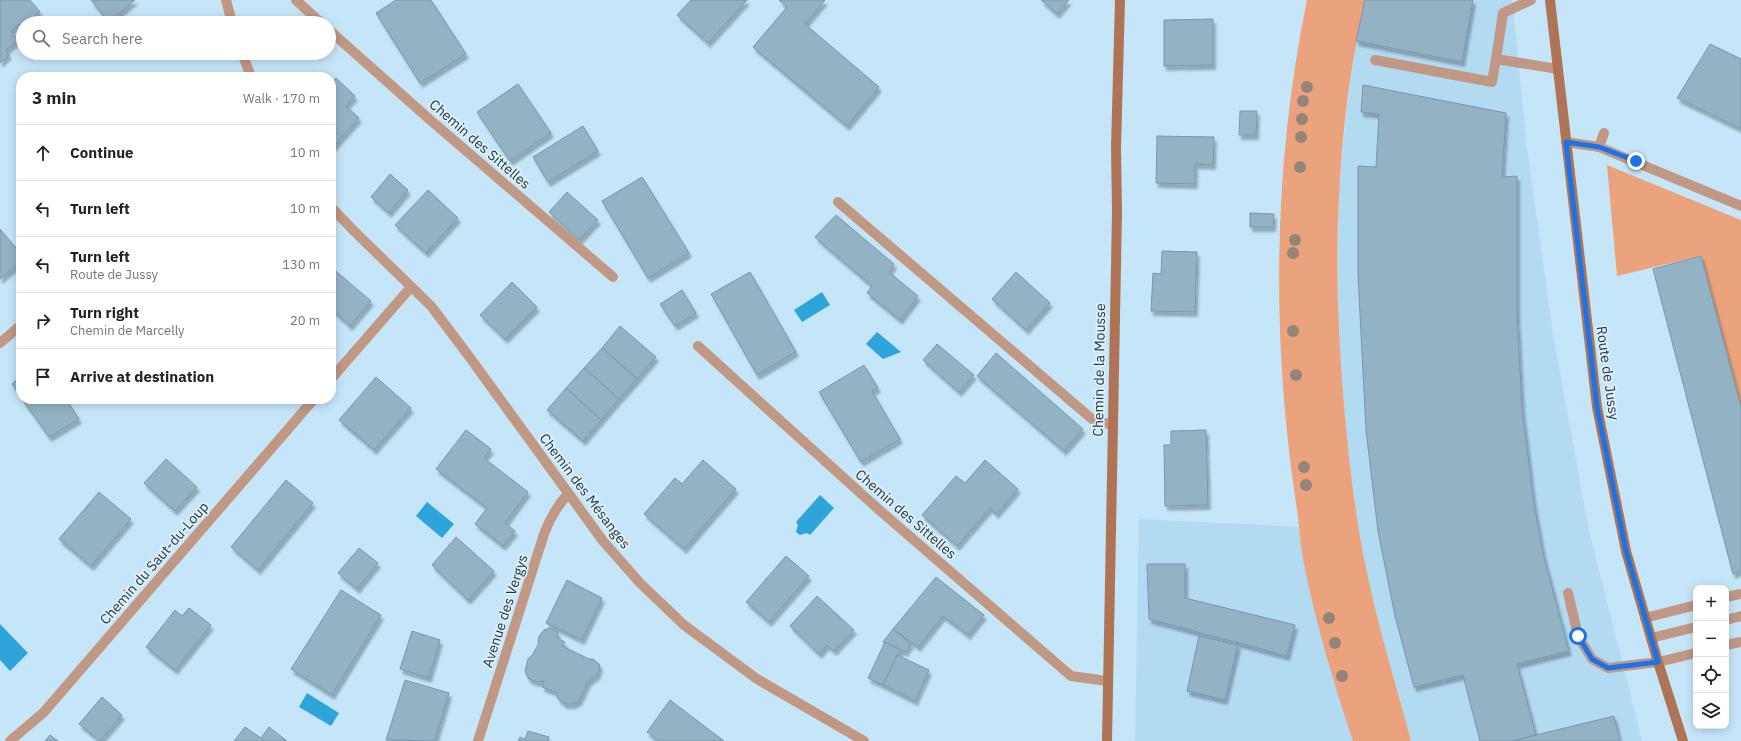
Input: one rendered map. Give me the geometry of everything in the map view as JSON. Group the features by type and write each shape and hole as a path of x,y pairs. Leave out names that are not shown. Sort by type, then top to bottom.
{"street":[{"path":"226,0 230,16"},
{"path":"296,0 313,16"},
{"name":"Chemin de la Mousse","path":"1107,741 1120,0"},
{"path":"1376,60 1492,82 1503,13 1531,0"},
{"name":"Route de Jussy","path":"1550,0 1597,407 1626,551 1658,662 1683,741"},
{"name":"Chemin des Sittelles","path":"336,36 428,118 613,277"},
{"path":"1496,59 1558,69"},
{"path":"245,60 249,72"},
{"path":"1599,147 1604,133"},
{"path":"1566,142 1599,147 1636,161 1741,206"},
{"path":"838,202 1092,419 1112,425"},
{"name":"Chemin des Mésanges","path":"336,212 410,287 431,306 603,541 640,584 684,625 757,679 864,741"},
{"path":"336,373 410,287"},
{"path":"0,343 16,329"},
{"name":"Chemin des Sittelles","path":"698,346 877,508 1071,676 1107,681"},
{"name":"Chemin du Saut-du-Loup","path":"10,741 44,712 310,404"},
{"name":"Avenue des Vergys","path":"478,741 551,517 558,505 568,494"},
{"path":"1568,593 1578,636 1592,659 1608,668 1658,662 1693,654"},
{"path":"1729,596 1741,594"},
{"path":"1645,618 1693,606"},
{"path":"1729,619 1741,616"},
{"path":"1651,638 1693,628"},
{"path":"1729,644 1741,642"}],"shaded area":[{"path":"1307,0 1365,0 1347,100 1342,151 1337,252 1340,354 1350,469 1363,552 1377,615 1411,741 1353,741 1319,628 1302,552 1282,378 1279,251 1287,125"},
{"path":"1365,0 1512,0 1527,148 1553,334 1589,531 1642,741 1135,741 1139,519 1300,527 1358,527 1350,472 1339,354 1339,188 1356,41"},
{"path":"1607,165 1741,220 1741,407 1701,256 1617,276"}],"water":[{"path":"822,292 830,305 802,322 794,310"},
{"path":"877,332 901,352 883,359 866,344"},
{"path":"820,495 834,508 810,535 807,533 800,535 796,532 798,525 796,522"},
{"path":"427,502 454,524 442,538 416,516"},
{"path":"0,624 28,653 10,671 0,660"},
{"path":"307,693 339,713 331,726 299,707"}],"building":[{"path":"0,0 30,0 40,12 35,16 16,16 16,27 11,31 16,37 16,42 6,50 9,55 0,63"},
{"path":"91,0 135,0 116,16 104,16"},
{"path":"396,0 431,0 466,54 420,83 376,13"},
{"path":"691,0 747,0 708,43 677,15"},
{"path":"779,0 825,0 805,24 879,87 847,126 753,47 787,7"},
{"path":"1041,0 1069,0 1057,14"},
{"path":"1365,0 1473,0 1462,62 1356,41"},
{"path":"1213,19 1213,65 1164,66 1164,20"},
{"path":"1710,44 1741,59 1741,129 1677,98"},
{"path":"336,78 355,96 346,106 359,118 336,144"},
{"path":"518,84 551,133 510,161 477,112"},
{"path":"1363,85 1506,113 1502,177 1517,176 1517,313 1522,408 1534,504 1543,553 1569,651 1517,664 1536,735 1513,741 1480,741 1463,675 1414,687 1395,616 1378,531 1366,430 1358,275 1358,166 1376,167 1379,114 1361,112"},
{"path":"1240,111 1257,111 1256,135 1239,135"},
{"path":"583,126 598,151 548,182 533,157"},
{"path":"1157,136 1214,137 1213,165 1195,164 1195,184 1156,183"},
{"path":"390,174 408,190 389,213 371,197"},
{"path":"642,177 689,253 648,278 602,201"},
{"path":"428,190 458,218 426,253 395,225"},
{"path":"567,192 598,220 579,240 549,212"},
{"path":"1250,213 1274,214 1273,227 1250,227"},
{"path":"836,215 894,264 889,272 918,296 900,320 867,293 872,286 815,237"},
{"path":"0,229 16,248 16,266 0,279"},
{"path":"1162,251 1197,252 1195,312 1151,311 1153,273 1161,274"},
{"path":"1701,256 1741,407 1741,571 1733,574 1653,269"},
{"path":"336,271 371,301 350,326 336,313"},
{"path":"750,272 796,352 757,375 711,294"},
{"path":"1016,272 1050,303 1026,330 992,299"},
{"path":"512,282 537,307 505,339 480,315"},
{"path":"682,290 696,313 675,326 660,304"},
{"path":"620,326 656,357 637,379 602,348"},
{"path":"937,344 974,375 959,392 923,360"},
{"path":"602,348 637,379 619,399 584,368"},
{"path":"996,353 1083,429 1064,451 977,376"},
{"path":"864,365 878,388 872,391 900,439 861,462 819,392"},
{"path":"584,368 619,399 601,420 566,388"},
{"path":"376,377 411,408 374,450 339,420"},
{"path":"16,380 16,390 12,384"},
{"path":"566,388 601,420 583,441 547,410"},
{"path":"26,404 69,404 79,419 49,437"},
{"path":"466,430 491,449 484,458 528,492 505,523 515,531 503,546 475,524 487,508 436,469"},
{"path":"1206,430 1208,505 1165,506 1164,445 1171,445 1171,431"},
{"path":"166,459 197,487 175,511 144,483"},
{"path":"703,460 736,489 684,549 644,514 675,478 682,484"},
{"path":"985,460 1018,489 996,514 990,508 957,546 922,515 956,476 965,483"},
{"path":"286,480 313,503 258,570 231,547"},
{"path":"99,492 131,519 91,566 59,539"},
{"path":"456,537 494,571 468,600 432,565"},
{"path":"359,548 378,563 357,589 338,573"},
{"path":"786,556 809,576 769,622 746,602"},
{"path":"1147,564 1185,564 1185,598 1295,625 1287,656 1149,619"},
{"path":"936,577 984,615 968,635 943,616 918,647 893,629"},
{"path":"567,580 602,598 582,640 546,623"},
{"path":"341,590 381,615 332,695 291,669"},
{"path":"817,596 854,630 834,651 827,645 819,654 790,626"},
{"path":"189,608 211,625 175,670 146,647 175,610 182,616"},
{"path":"551,628 558,632 557,638 565,642 562,646 589,659 593,659 600,665 598,674 588,682 579,701 573,704 565,704 558,699 557,693 542,687 544,681 536,682 528,678 525,671 528,659 538,645 539,636 544,630"},
{"path":"893,629 911,644 905,652 883,642"},
{"path":"412,631 440,640 429,678 400,669"},
{"path":"1199,636 1238,645 1225,700 1187,691"},
{"path":"885,642 901,650 883,685 868,678"},
{"path":"897,655 929,670 915,701 883,685"},
{"path":"405,680 449,693 435,741 386,740"},
{"path":"102,697 122,715 100,741 79,724"},
{"path":"670,700 724,741 659,741 647,732"},
{"path":"1614,716 1620,741 1513,741 1536,735"},
{"path":"245,727 261,738 269,727 287,741 234,741"},
{"path":"528,731 549,737 548,741 518,741 520,737 525,739"},
{"path":"50,735 58,741 45,741"}],"route":[{"path":"1578,636 1592,659 1608,668 1658,662 1626,551 1597,407 1566,142 1599,147 1636,161"}]}
